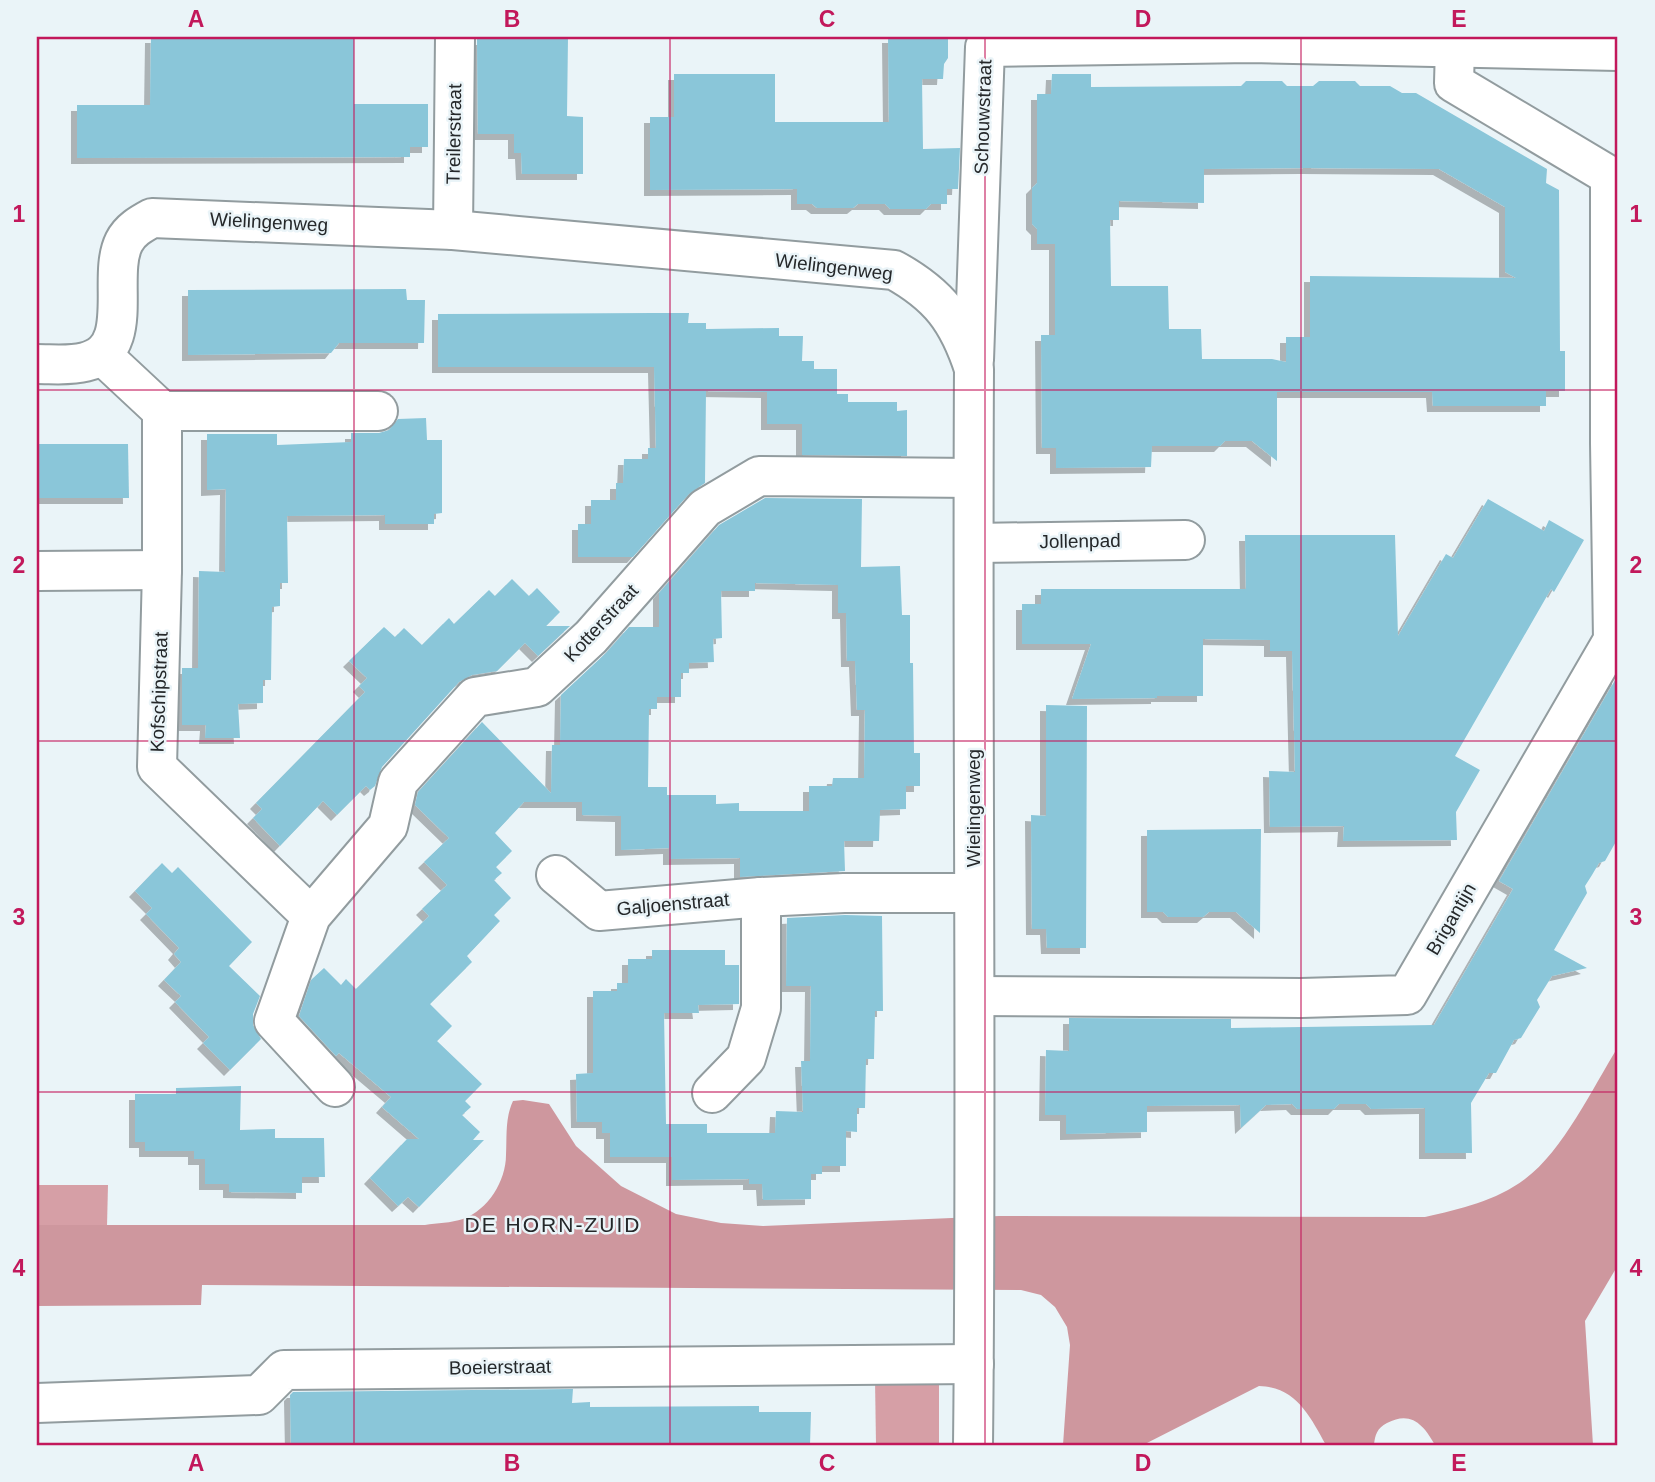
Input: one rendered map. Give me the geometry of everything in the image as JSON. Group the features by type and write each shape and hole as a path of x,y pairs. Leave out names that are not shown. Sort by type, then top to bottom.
{"street":[{"name":"Treilerstraat","path":"453,230 455,37"},
{"name":"Schouwstraat","path":"974,369 985,47 1251,40 1618,51"},
{"name":"Brigantijn","path":"975,996 1301,998 1407,995 1613,640 1610,176 1454,83 1455,46"},
{"name":"Wielingenweg","path":"102,355 111,343 117,326 119,257 124,241 136,227 152,218 453,230 894,270 911,279 942,307 964,340 974,369 974,1364"},
{"path":"37,364 88,362 102,355 162,411 378,411"},
{"name":"Kofschipstraat","path":"162,411 162,570 157,768 311,916"},
{"name":"Kotterstraat","path":"335,1087 275,1021 311,916 388,826 398,782 475,697 537,687 591,637 705,508 759,476 973,478"},
{"name":"Jollenpad","path":"974,542 1185,540"},
{"path":"37,571 162,570"},
{"name":"Galjoenstraat","path":"556,875 598,911 844,893 972,893"},
{"path":"712,1093 746,1058 761,1008 761,897"},
{"path":"973,1445 974,1364"},
{"name":"Boeierstraat","path":"37,1403 259,1395 284,1370 974,1364"}],"shaded area":[{"path":"1618,1047 1618,1265 1585,1321 1593,1445 1435,1445 1421,1426 1403,1418 1381,1427 1374,1445 1326,1445 1308,1414 1292,1397 1272,1388 1259,1386 1143,1445 1063,1445 1070,1345 1067,1327 1055,1307 1041,1295 1021,1290 202,1285 201,1305 37,1306 37,1225 425,1225 463,1219 488,1202 499,1184 505,1165 510,1107 513,1101 523,1100 549,1104 576,1146 621,1186 676,1214 721,1223 763,1226 999,1216 1425,1217 1490,1199 1514,1187 1539,1167 1565,1135"},
{"path":"37,1185 108,1185 107,1226 37,1225"},
{"path":"875,1379 939,1379 939,1445 876,1445"}],"building":[{"path":"151,37 354,37 354,104 428,104 428,147 410,147 410,157 77,158 77,105 150,105"},
{"path":"568,37 567,116 583,117 583,174 522,174 521,153 514,153 514,134 478,134 477,39"},
{"path":"888,37 948,37 948,58 944,64 943,79 922,79 923,149 960,148 958,189 947,189 947,204 931,204 926,209 890,209 885,204 858,204 853,208 817,208 812,204 797,204 797,189 650,190 650,117 674,117 674,74 775,74 775,122 889,122"},
{"path":"1052,74 1091,74 1091,87 1241,86 1246,81 1282,81 1287,86 1313,86 1319,81 1355,81 1360,86 1390,86 1402,93 1416,93 1547,169 1546,183 1559,190 1560,351 1565,351 1565,391 1546,391 1546,406 1433,406 1432,392 1277,392 1277,461 1252,441 1225,441 1220,446 1152,446 1151,467 1056,468 1056,448 1042,448 1041,335 1055,335 1055,244 1037,244 1037,229 1032,224 1032,188 1037,183 1037,94 1051,94","holes":["1204,169 1439,169 1505,207 1505,272 1516,278 1310,276 1310,337 1286,337 1286,362 1272,359 1202,359 1201,329 1169,329 1168,286 1111,286 1110,220 1119,220 1119,201 1204,203"]},
{"path":"406,289 407,300 425,300 424,343 339,343 331,353 188,355 188,290"},
{"path":"689,313 688,323 706,323 706,329 779,328 779,336 803,336 802,361 814,361 814,369 837,369 837,394 848,394 848,402 897,402 897,411 907,410 907,456 802,455 802,424 767,424 767,392 706,391 705,483 689,494 633,557 578,557 578,524 591,524 591,500 616,500 616,483 623,483 624,459 648,459 648,448 656,448 654,367 438,367 438,314"},
{"path":"426,418 427,440 442,440 442,513 434,514 434,524 385,524 385,515 287,516 288,583 280,583 280,606 272,607 271,680 263,680 263,703 238,704 240,738 205,738 206,725 182,725 182,668 198,668 199,571 225,572 226,489 207,490 207,434 277,434 277,445 351,442 351,433 379,433 389,430 398,419"},
{"path":"37,444 128,444 129,498 37,498"},
{"path":"765,498 862,499 861,567 900,566 902,615 910,615 914,753 920,753 920,786 906,786 906,809 880,810 879,841 844,841 845,871 740,877 740,858 669,859 669,848 621,850 621,816 582,815 582,802 524,802 495,833 512,851 496,867 502,873 494,880 511,898 494,915 500,921 467,956 472,962 430,1004 452,1026 437,1041 482,1084 465,1101 471,1107 462,1115 480,1132 473,1140 484,1140 419,1207 408,1197 398,1206 370,1178 407,1139 419,1139 382,1107 391,1097 339,1053 336,1056 299,1016 311,980 324,968 341,985 346,979 356,989 429,916 422,909 447,885 424,862 449,838 415,805 418,792 482,722 551,793 552,745 560,745 561,695 606,653 629,627 659,627 659,593 719,525","holes":["755,583 838,585 838,613 846,613 847,661 855,661 857,710 865,710 864,778 833,778 832,786 809,786 809,811 739,811 739,803 716,804 716,795 667,795 667,787 648,787 649,709 657,709 657,697 681,697 681,673 689,673 689,663 714,662 713,639 722,638 721,591 755,591"]},
{"path":"1488,499 1544,531 1549,520 1584,540 1554,592 1551,589 1455,756 1480,770 1456,812 1457,840 1343,841 1344,826 1270,827 1269,771 1295,772 1292,651 1270,651 1270,640 1203,639 1203,696 1157,698 1072,699 1091,644 1022,644 1022,604 1041,604 1041,589 1246,589 1245,535 1395,535 1398,636 1446,554 1453,558"},
{"path":"512,579 529,596 537,588 560,612 546,626 570,626 538,656 525,643 497,671 472,675 459,682 382,767 375,786 370,790 366,786 337,815 323,801 280,846 253,818 262,809 256,803 365,692 359,686 367,678 349,661 384,627 395,637 404,628 422,645 449,618 454,624 489,590 495,596"},
{"path":"1618,675 1618,838 1605,861 1599,863 1585,886 1587,893 1554,950 1587,968 1552,976 1537,1000 1540,1007 1521,1038 1514,1040 1496,1073 1489,1073 1471,1103 1472,1153 1425,1153 1425,1108 1371,1109 1366,1104 1339,1104 1334,1109 1297,1109 1292,1104 1266,1105 1241,1128 1240,1105 1147,1106 1147,1132 1066,1134 1066,1115 1045,1115 1046,1050 1069,1051 1069,1018 1231,1019 1231,1028 1434,1025 1513,889 1499,881"},
{"path":"1046,705 1087,706 1086,948 1047,948 1046,929 1032,929 1031,815 1046,816"},
{"path":"1261,829 1260,933 1236,912 1209,912 1203,917 1168,917 1163,912 1147,912 1147,830"},
{"path":"162,863 172,873 178,867 252,942 229,966 260,996 253,1014 253,1025 261,1039 230,1070 203,1043 209,1037 175,1002 181,996 164,980 181,962 174,954 179,948 146,914 152,908 135,891"},
{"path":"882,916 883,1011 875,1011 874,1059 866,1059 865,1108 857,1108 857,1132 846,1131 846,1166 822,1166 822,1174 811,1174 811,1199 763,1200 762,1184 749,1184 749,1179 672,1180 672,1157 610,1157 610,1133 602,1133 602,1122 577,1122 576,1074 593,1073 593,991 617,991 617,983 628,983 628,959 652,959 652,950 725,950 725,965 739,965 739,1004 698,1005 699,1013 664,1013 666,1124 707,1124 707,1133 775,1133 776,1111 803,1112 801,1061 810,1061 811,986 786,986 787,918"},
{"path":"241,1086 240,1130 275,1129 275,1138 324,1138 325,1177 302,1177 302,1193 229,1192 229,1184 205,1184 205,1159 194,1159 194,1151 145,1151 145,1142 135,1142 135,1094 176,1094 176,1088"},
{"path":"573,1389 572,1403 590,1402 590,1407 759,1406 759,1412 811,1412 810,1445 291,1445 290,1395 293,1392"}],"district":[{"name":"DE HORN-ZUID","path":"553,1224"}]}
